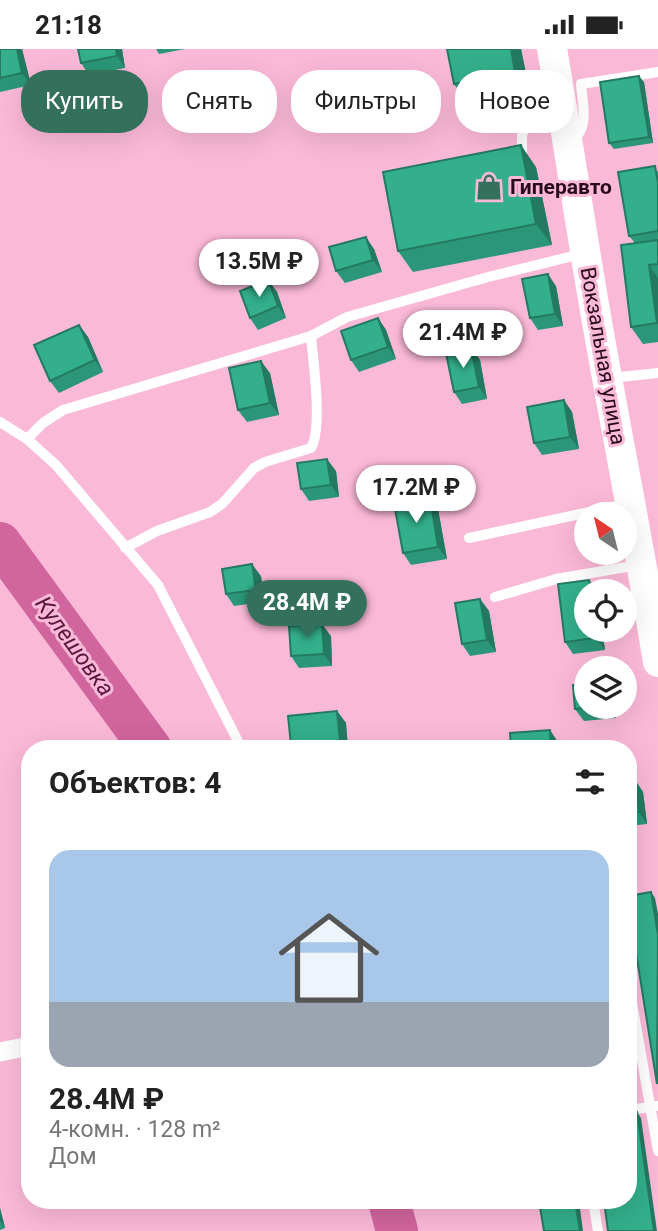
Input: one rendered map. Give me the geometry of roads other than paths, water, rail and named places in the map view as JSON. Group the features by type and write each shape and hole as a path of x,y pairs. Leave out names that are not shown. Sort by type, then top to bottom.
{"main road":[{"name":"Вокзальная улица","path":"552,49 559,70"},
{"name":"Вокзальная улица","path":"569,133 584,254 630,502"},
{"name":"Вокзальная улица","path":"637,539 658,663"}],"street":[{"path":"0,1052 21,1048"}],"lane":[{"path":"574,93 658,72"},
{"path":"514,164 521,160 523,154 523,133"},
{"path":"27,439 63,409 311,336 347,317 488,277 584,254"},
{"path":"125,548 157,531 210,512 222,504 254,468 265,461 311,448 315,441 316,398 311,336"},
{"path":"607,378 658,373"},
{"path":"0,422 27,439 56,465 158,585 237,740"},
{"path":"469,538 574,515"},
{"path":"495,597 556,579 642,565"},
{"path":"637,1024 654,1106 658,1151"},
{"path":"594,1209 598,1231"}],"waterway":[{"name":"Кулешовка","path":"0,543 144,740"},
{"name":"Кулешовка","path":"391,1209 397,1231"}],"place":[{"name":"Гиперавто","path":"489,187"}]}
